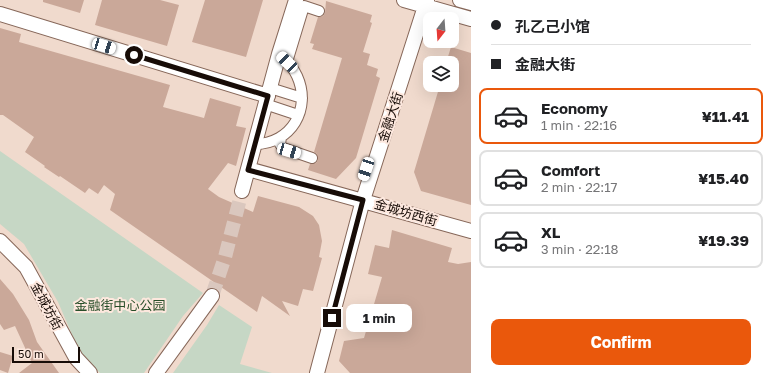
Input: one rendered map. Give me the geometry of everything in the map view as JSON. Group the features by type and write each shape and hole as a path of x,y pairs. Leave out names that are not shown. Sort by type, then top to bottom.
{"street":[{"path":"283,58 296,0"},
{"path":"404,0 423,3 471,19"},
{"path":"460,0 471,3"},
{"name":"金融大街","path":"317,373 360,200 423,3"},
{"path":"242,191 268,96 304,6 320,11"},
{"path":"0,14 268,96 302,98"},
{"path":"255,144 267,144 281,137 290,129 298,115 302,98 297,75 283,58"},
{"path":"268,96 298,115"},
{"path":"281,137 280,144 283,148 312,158"},
{"name":"金城坊西街","path":"248,170 471,231"},
{"name":"金城坊街","path":"0,241 26,267 76,358 90,373"},
{"path":"156,373 212,296"}],"shaded area":[{"path":"0,0 471,0 471,373 0,373"}],"green space":[{"name":"金融街中心公园","path":"0,151 203,293 183,316 144,373 100,373 80,353 58,302 24,244 0,224"},
{"path":"219,305 252,327 240,364 272,373 173,373 207,325"}],"building":[{"path":"43,0 84,0 80,13 43,2"},
{"path":"102,0 160,0 179,5 167,46 95,25"},
{"path":"205,0 263,0 246,57 192,42"},
{"path":"326,1 372,15 370,22 372,23 363,52 370,54 367,65 378,69 376,76 380,78 356,158 336,179 308,170 310,164 316,163 318,160 317,154 314,152 342,58 312,49 314,44 310,43 318,17 323,16 325,13"},
{"path":"0,28 21,34 19,42 170,85 163,107 204,118 210,98 241,107 236,126 246,128 236,166 228,163 208,189 219,197 253,212 258,196 299,207 313,216 319,225 322,241 319,257 322,258 313,291 303,289 298,306 282,301 290,316 262,296 257,312 110,210 115,194 104,185 98,194 89,188 85,193 44,167 45,166 25,152 34,137 3,115 0,115"},
{"path":"451,48 471,53 471,205 421,191 414,172 438,92 459,92 459,56 448,56"},
{"path":"392,230 452,248 448,262 458,264 471,262 471,373 350,373 339,361 344,341 364,338 382,277 368,274 375,245 389,248"},
{"path":"0,279 13,294 29,320 37,342 59,373 19,373 32,363 15,326 4,330 0,324"},
{"path":"0,352 13,356 8,373 0,370"}],"tunnel":[{"path":"212,296 225,257 242,191"}],"route":[{"path":"134,55 268,96 248,170 363,200 332,318"}]}
